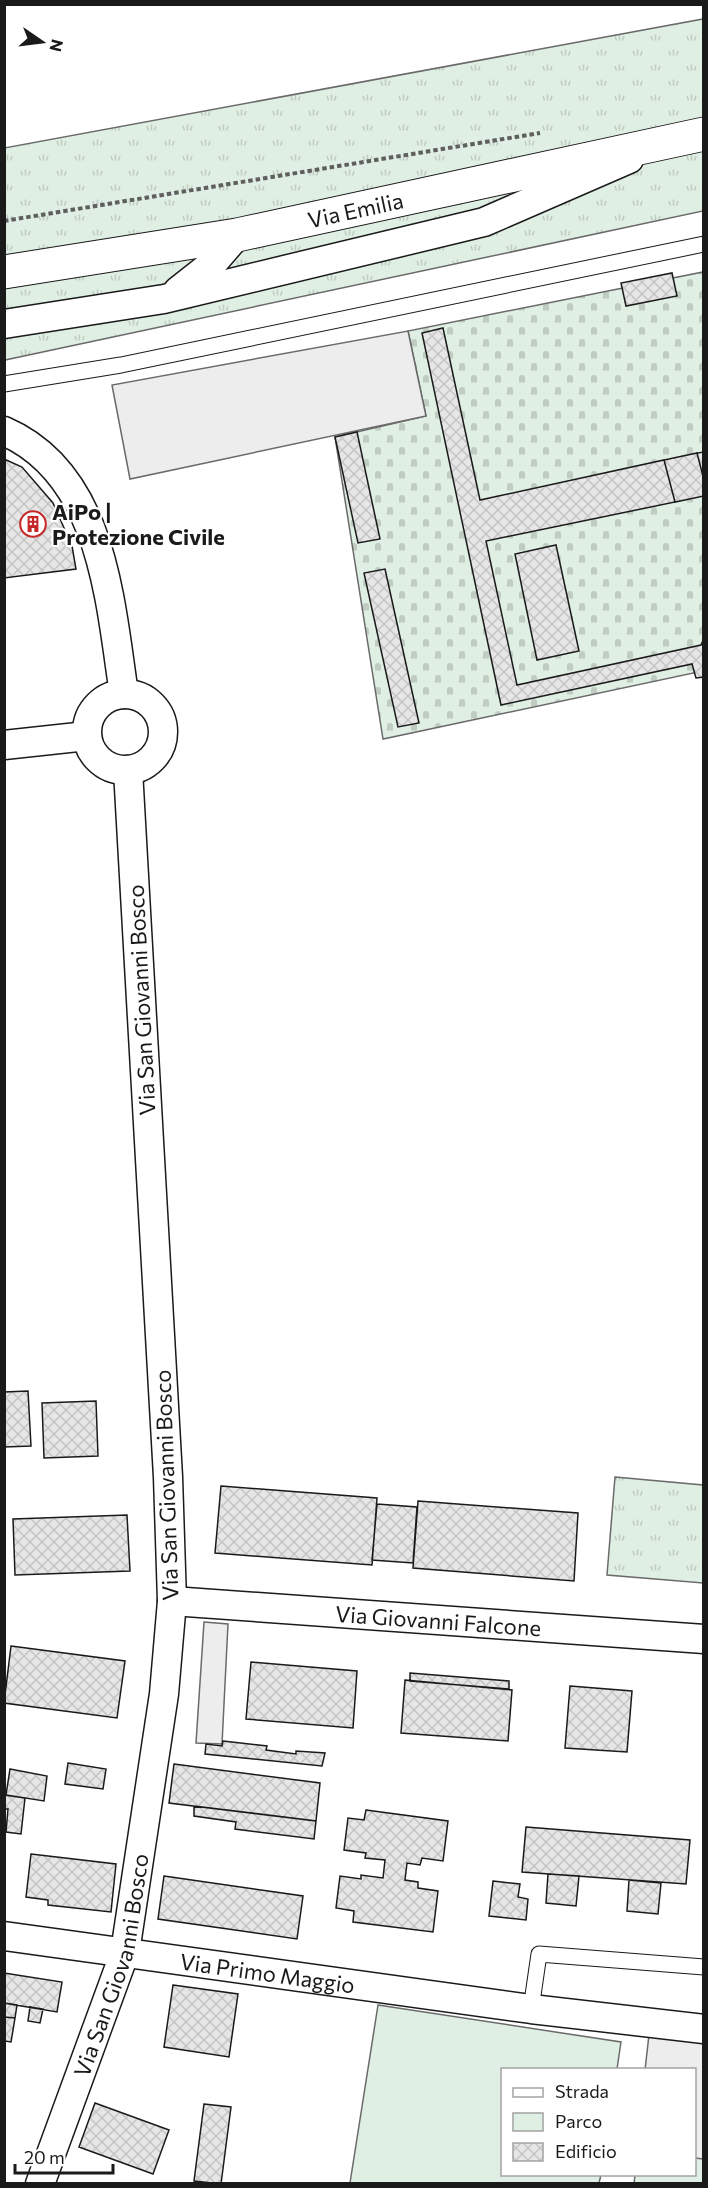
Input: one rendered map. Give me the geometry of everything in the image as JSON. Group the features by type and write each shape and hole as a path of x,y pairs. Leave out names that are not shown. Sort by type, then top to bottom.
{"main road":[{"name":"Via Emilia","path":"4,272 237,235 689,137"}],"street":[{"path":"4,324 164,299 484,222 689,137"},
{"path":"164,299 189,284 211,265 237,235"},
{"path":"4,431 20,438 44,454 63,476 84,515 105,570 124,694"},
{"path":"124,694 136,695 155,708 161,720 163,733 160,746 153,758 143,766 117,770 105,765 88,745 88,721 93,710 101,702 112,696 124,694"},
{"path":"4,745 87,736"},
{"name":"Via San Giovanni Bosco","path":"40,2184 125,1952 164,1694 172,1601 168,1477 128,770"},
{"name":"Via Giovanni Falcone","path":"172,1601 704,1639"},
{"name":"Via Primo Maggio","path":"4,1936 531,2009 704,2029"}],"lane":[{"path":"4,384 121,365 704,244"},
{"path":"531,2009 539,1954 704,1967"}],"path":[{"path":"4,221 551,131"}],"green space":[{"path":"703,19 703,211 5,360 4,148"},
{"path":"703,272 703,671 383,739 335,437 426,416 408,331"},
{"path":"615,1477 703,1485 703,1583 607,1575"},
{"path":"378,2005 621,2042 617,2068 501,2068 501,2176 601,2176 599,2183 350,2183"},
{"path":"696,2152 703,2153 703,2183 634,2184 635,2176 696,2176"}],"shaded area":[{"path":"408,331 426,416 130,479 112,385"},
{"path":"204,1622 228,1624 222,1744 196,1743"},
{"path":"651,2017 703,2027 703,2159 696,2158 696,2068 645,2068"}],"building":[{"path":"672,273 677,296 626,306 621,283"},
{"path":"443,328 480,500 664,460 675,502 486,541 517,685 701,645 704,638 704,677 696,678 692,664 501,705 422,333"},
{"path":"357,432 380,539 358,543 335,437"},
{"path":"704,452 704,480 697,453"},
{"path":"697,453 704,480 704,496 675,502 664,460"},
{"name":"AiPo | Protezione Civile","path":"4,459 22,467 53,503 72,546 76,569 4,578"},
{"path":"556,545 579,651 537,660 515,554"},
{"path":"385,569 419,723 398,727 364,573"},
{"path":"28,1391 31,1446 4,1447 4,1392"},
{"path":"96,1401 98,1456 44,1458 42,1403"},
{"path":"221,1486 377,1498 372,1565 215,1553"},
{"path":"418,1501 578,1513 574,1581 413,1568"},
{"path":"377,1504 417,1507 413,1563 372,1560"},
{"path":"127,1515 130,1571 15,1575 13,1519"},
{"path":"11,1646 125,1661 117,1718 4,1703"},
{"path":"251,1662 357,1671 353,1728 246,1719"},
{"path":"410,1673 509,1681 509,1689 410,1681"},
{"path":"405,1680 512,1690 508,1741 401,1733"},
{"path":"570,1686 632,1691 627,1752 565,1748"},
{"path":"223,1741 267,1746 266,1750 296,1754 296,1751 325,1753 322,1766 205,1754 206,1744 222,1746"},
{"path":"68,1763 106,1769 103,1789 65,1784"},
{"path":"174,1764 320,1783 316,1821 169,1803"},
{"path":"10,1769 47,1776 44,1801 6,1795"},
{"path":"4,1795 25,1798 21,1834 6,1832 8,1809 4,1809"},
{"path":"194,1806 316,1821 314,1839 235,1829 236,1822 194,1816"},
{"path":"366,1810 448,1821 443,1861 422,1858 420,1865 407,1863 405,1880 418,1882 418,1888 438,1891 433,1932 353,1922 354,1911 336,1908 340,1876 361,1879 361,1875 383,1878 385,1860 365,1858 366,1853 344,1850 348,1818 364,1820"},
{"path":"526,1827 690,1840 686,1884 522,1872"},
{"path":"31,1854 116,1864 111,1912 48,1905 48,1900 26,1897"},
{"path":"548,1874 579,1876 576,1906 546,1903"},
{"path":"164,1876 303,1896 297,1939 158,1919"},
{"path":"629,1880 661,1883 658,1914 627,1911"},
{"path":"493,1881 520,1884 518,1897 528,1899 526,1920 489,1916"},
{"path":"4,1973 62,1982 57,2012 4,2003"},
{"path":"173,1985 238,1994 229,2057 164,2047"},
{"path":"4,2003 17,2005 15,2018 4,2017"},
{"path":"30,2007 43,2009 40,2023 28,2021"},
{"path":"4,2017 15,2018 11,2042 5,2041 4,2045"},
{"path":"95,2103 169,2130 153,2174 79,2147"},
{"path":"204,2104 231,2107 221,2184 194,2181"}],"place":[{"name":"AiPo | Protezione Civile","path":"33,524"}]}
